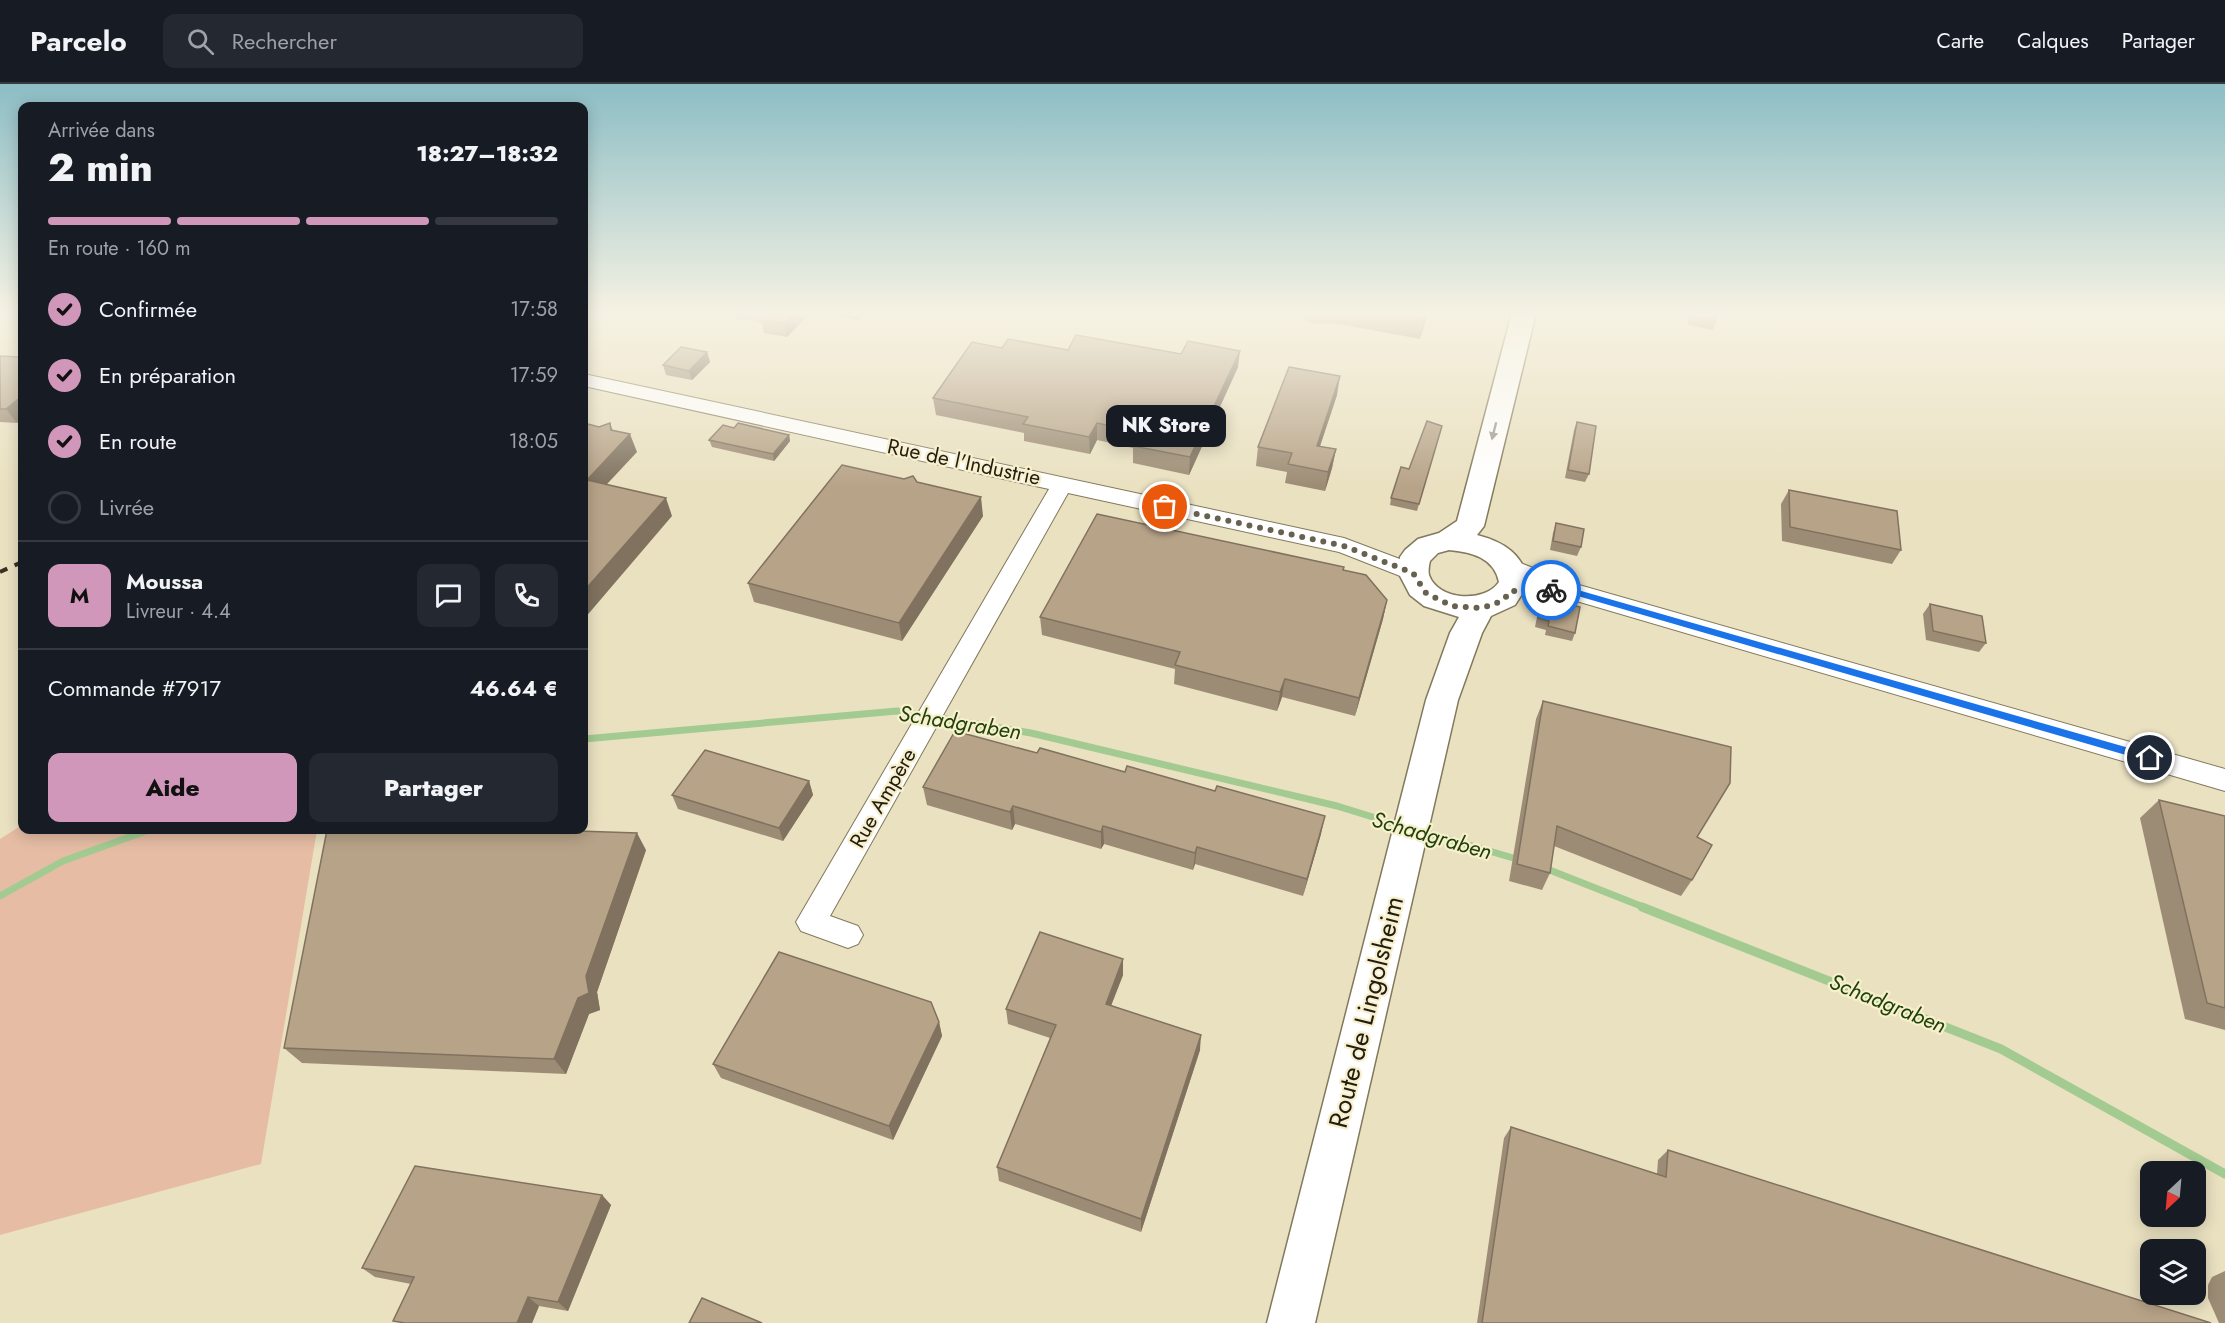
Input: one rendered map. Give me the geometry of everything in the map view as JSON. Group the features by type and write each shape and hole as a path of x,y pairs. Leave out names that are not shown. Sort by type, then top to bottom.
{"main road":[{"path":"1509,371 1470,526 1449,540 1428,546 1416,562 1422,588 1439,601 1466,608 1480,608 1504,599 1504,570 1490,532 1530,371"},
{"path":"1449,540 1464,541 1504,570"},
{"path":"1439,601 1443,627 1442,700"},
{"path":"1442,700 1466,633 1480,608"},
{"name":"Route de Lingolsheim","path":"1291,1323 1442,700"}],"street":[{"name":"Rue de l'Industrie","path":"588,381 1416,562"},
{"name":"Rue Ampère","path":"848,935 811,922 1063,483"},
{"path":"1504,570 2225,780"}],"shaded area":[{"path":"18,828 18,834 316,834 261,1164 0,1235 0,839"}],"building":[{"path":"0,371 18,371 18,399 6,409 0,409"},
{"path":"952,371 1231,371 1190,457 1133,446 1141,432 1097,423 1089,437 1023,424 1028,417 933,398"},
{"path":"1288,371 1311,371 1340,376 1317,446 1336,449 1328,472 1288,464 1292,453 1258,447"},
{"path":"1427,421 1442,426 1419,504 1391,498 1401,467 1409,469"},
{"path":"1577,422 1596,426 1589,474 1568,470"},
{"path":"610,423 611,430 630,434 588,479 588,424 599,427"},
{"path":"738,423 789,435 773,454 709,440 723,425 734,428"},
{"path":"842,465 904,479 913,476 917,482 981,497 899,623 748,583"},
{"path":"588,480 666,498 588,586"},
{"path":"1789,490 1897,511 1901,550 1790,527"},
{"path":"1097,514 1344,567 1343,570 1366,575 1387,600 1359,698 1285,679 1280,692 1175,665 1180,652 1040,617"},
{"path":"1556,523 1584,529 1581,547 1553,541"},
{"path":"1543,598 1580,607 1575,633 1548,626 1549,621 1538,618"},
{"path":"1930,604 1982,616 1986,643 1933,631"},
{"path":"1543,701 1731,747 1730,783 1697,837 1712,845 1692,880 1557,826 1550,873 1517,864"},
{"path":"955,731 1037,753 1040,748 1125,772 1127,766 1215,791 1217,786 1325,816 1307,879 1197,847 1195,853 1103,826 1101,832 1013,806 1010,812 923,787"},
{"path":"705,750 809,781 779,828 672,795"},
{"path":"2159,800 2225,816 2225,1008 2207,1003"},
{"path":"588,831 637,833 586,976 589,993 578,998 554,1059 284,1048 326,834 588,834"},
{"path":"1040,932 1123,959 1106,1004 1201,1035 1141,1219 997,1167 1056,1025 1006,1009"},
{"path":"779,952 931,1002 939,1022 889,1126 713,1064"},
{"path":"1511,1127 1666,1177 1668,1150 2140,1300 2140,1305 2155,1305 2211,1323 1482,1323"},
{"path":"415,1166 602,1195 558,1302 528,1297 517,1323 405,1323 393,1321 414,1277 362,1268"},
{"path":"702,1298 762,1323 689,1323"}],"waterway":[{"name":"Schadgraben","path":"588,739 897,711 1031,733 1337,806 1402,826"},
{"name":"Schadgraben","path":"1421,831 1520,860"},
{"name":"Schadgraben","path":"0,896 63,861 138,834"},
{"name":"Schadgraben","path":"1542,867 1646,908"},
{"name":"Schadgraben","path":"1642,907 2001,1049 2225,1174"}],"railway":[{"path":"0,572 18,564"}],"way so far":[{"path":"1165,507 1344,546 1413,573 1417,584 1426,593 1452,606 1480,608 1504,599 1511,591 1551,590"}],"place":[{"name":"NK Store","path":"1165,507"}],"route":[{"path":"1551,590 1564,589 2150,758"}]}
